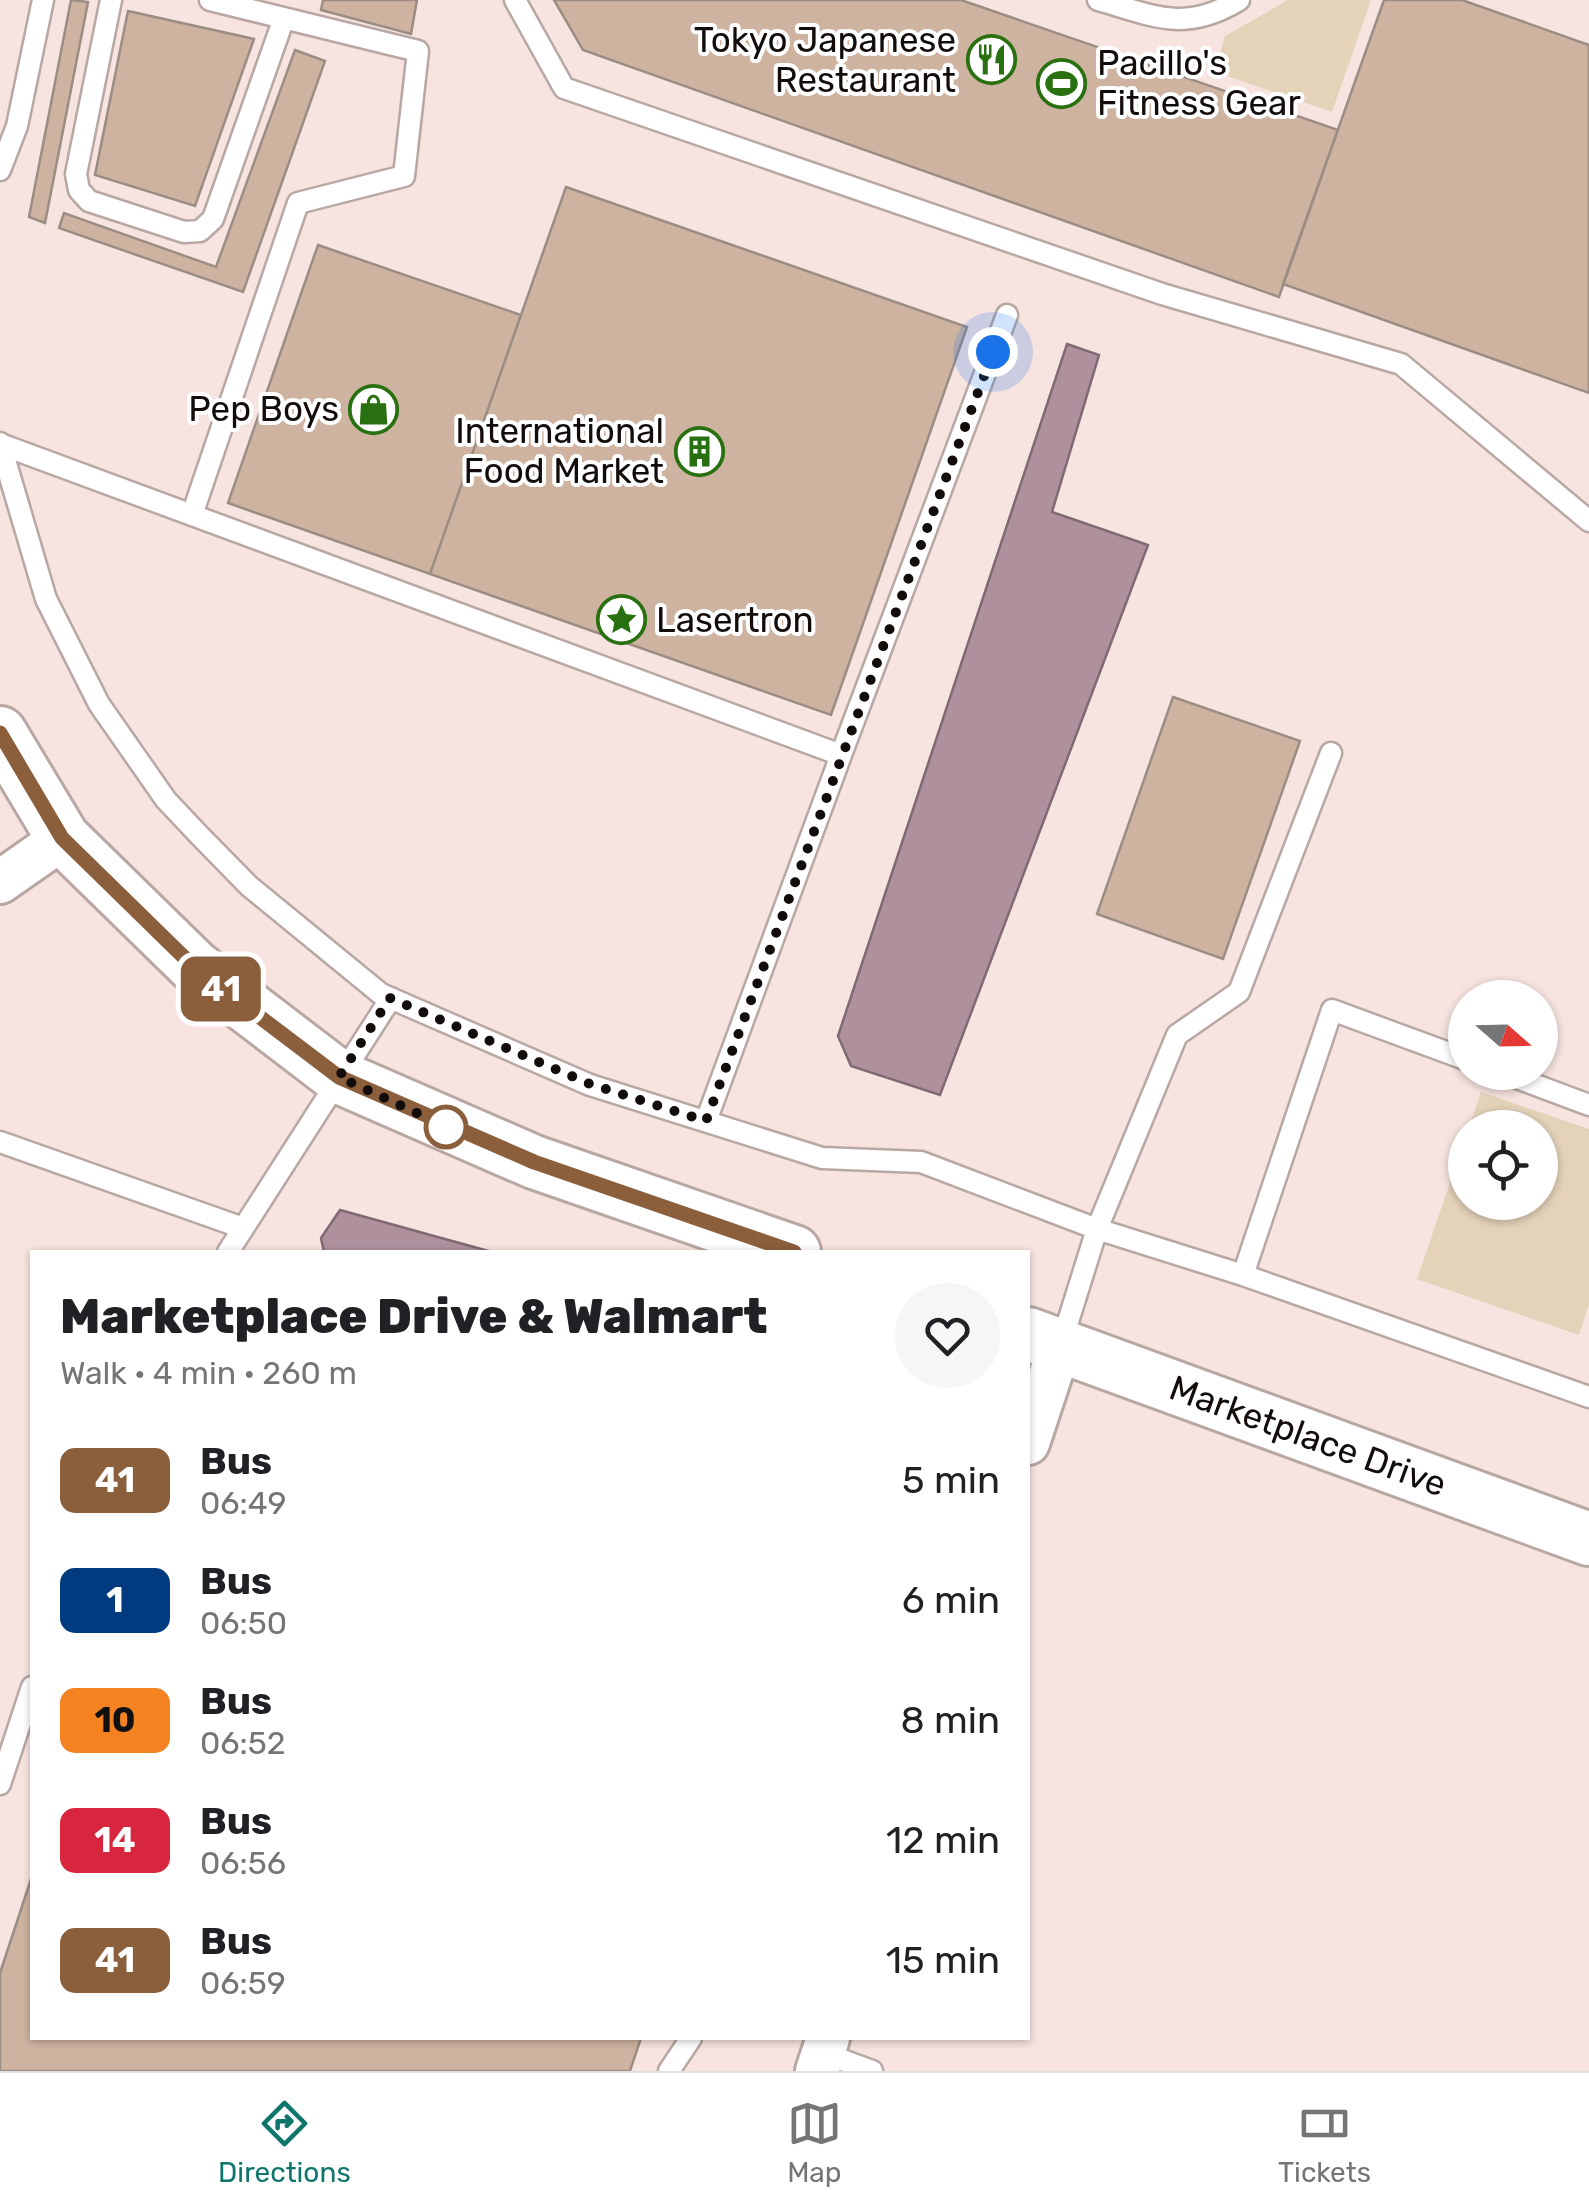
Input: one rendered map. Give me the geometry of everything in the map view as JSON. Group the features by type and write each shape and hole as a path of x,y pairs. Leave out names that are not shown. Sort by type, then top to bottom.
{"street":[{"path":"0,733 62,838 195,968 339,1077 534,1162 788,1250"},
{"path":"0,882 62,838"},
{"path":"1030,1430 1044,1340"},
{"name":"Marketplace Drive","path":"1044,1340 1589,1538"}],"lane":[{"path":"0,170 17,126 43,0"},
{"path":"111,0 76,174 78,190 89,201 184,232 200,231 213,219 284,18"},
{"path":"192,515 298,202 404,176 418,51 210,0"},
{"path":"516,0 564,88 1162,294 1401,364 1589,520"},
{"path":"1098,0 1166,22 1215,15 1240,0"},
{"path":"706,1121 1007,315"},
{"path":"0,443 840,755"},
{"path":"0,443 46,599 99,704 166,800 249,886 390,998 590,1084 822,1158 921,1162 1097,1230 1243,1274 1589,1397"},
{"path":"1044,1340 1097,1230 1178,1035 1239,992 1331,752"},
{"path":"229,1250 390,998"},
{"path":"1243,1274 1332,1010 1448,1053"},
{"path":"1549,1090 1589,1105"},
{"path":"0,1142 243,1228"},
{"path":"0,1784 30,1693"},
{"path":"670,2071 690,2040"},
{"path":"823,2054 872,2071"}],"shaded area":[{"path":"1288,0 1371,0 1332,112 1215,72 1225,36"},
{"path":"1067,344 1099,355 1052,512 1148,545 940,1095 851,1066 838,1036"},
{"path":"1481,1092 1534,1110 1475,1110"},
{"path":"1558,1118 1589,1129 1589,1304 1579,1335 1417,1279 1448,1189 1448,1220 1558,1220"},
{"path":"340,1210 485,1250 324,1250 321,1238"}],"building":[{"path":"71,0 88,2 45,223 29,217"},
{"path":"323,0 417,0 411,34 321,10"},
{"path":"554,0 961,0 1338,130 1279,297 583,50"},
{"path":"1384,0 1462,0 1589,45 1589,393 1283,284"},
{"path":"128,11 254,39 195,206 95,175"},
{"path":"295,50 325,61 243,292 59,228 64,213 216,267"},
{"name":"International Food Market","path":"566,187 967,327 831,715 430,574"},
{"name":"Pep Boys","path":"318,245 521,315 430,574 228,503"},
{"path":"1173,697 1300,741 1223,959 1097,914"},
{"path":"30,1882 30,2040 640,2040 630,2071 0,2071 0,1973"}],"bus line":[{"name":"41","path":"0,733 62,838 195,968 339,1077 534,1162 788,1250"}],"place":[{"name":"Tokyo Japanese Restaurant","path":"991,60"},
{"name":"Pacillo's Fitness Gear","path":"1062,83"},
{"name":"Pep Boys","path":"374,409"},
{"name":"International Food Market","path":"699,451"},
{"name":"Lasertron","path":"621,620"}],"route":[{"path":"446,1127 456,1131 339,1077 390,998 590,1084 706,1121 993,352"}]}
